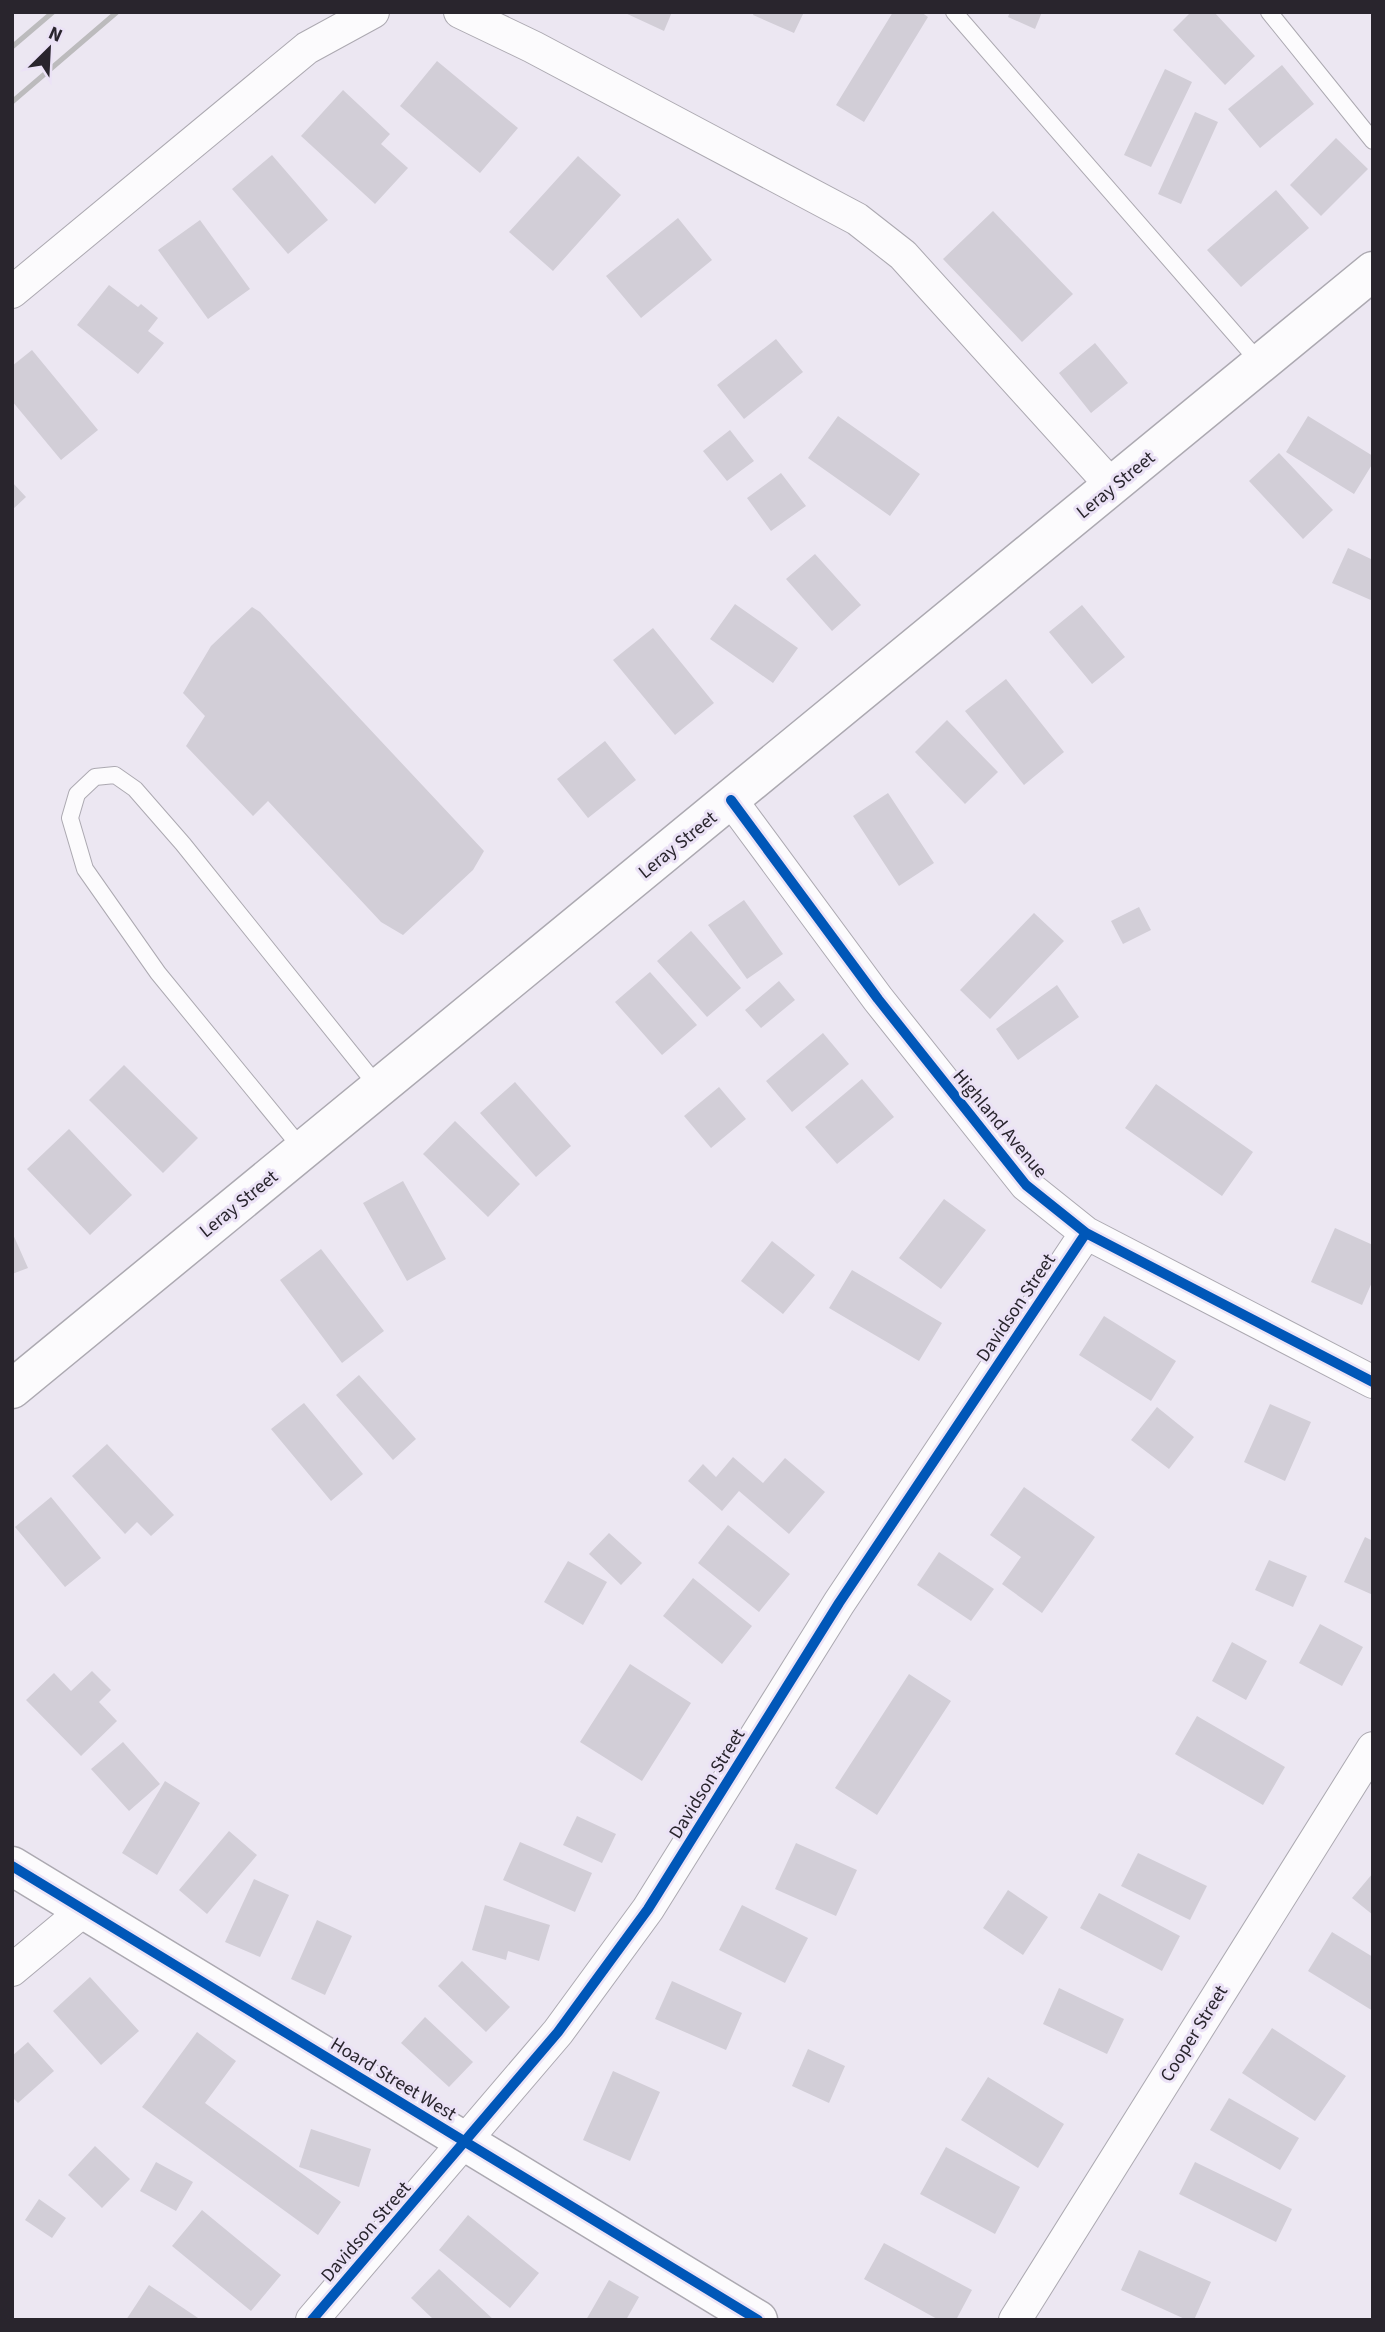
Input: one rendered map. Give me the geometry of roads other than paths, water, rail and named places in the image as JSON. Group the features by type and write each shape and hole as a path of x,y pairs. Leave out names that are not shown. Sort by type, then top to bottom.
{"main road":[{"name":"Leray Street","path":"12,1389 1373,271"},
{"name":"Hoard Street West","path":"12,1866 758,2320"}],"street":[{"path":"12,292 307,48 373,12"},
{"path":"460,12 533,47 857,219 903,255 1112,486"},
{"name":"Highland Avenue","path":"731,800 878,999 1026,1185 1086,1233 1373,1382"},
{"name":"Davidson Street","path":"312,2320 558,2032 648,1909 839,1603 1086,1233"},
{"name":"Cooper Street","path":"1015,2320 1373,1748"},
{"path":"12,1970 84,1910"}],"lane":[{"path":"954,12 1261,364"},
{"path":"1269,12 1373,141"},
{"path":"303,1150 158,973 85,869 69,818 76,794 95,777 115,775 135,789 183,844 379,1088"}],"railway":[{"path":"12,47 53,12"},
{"path":"12,102 117,12"}]}
